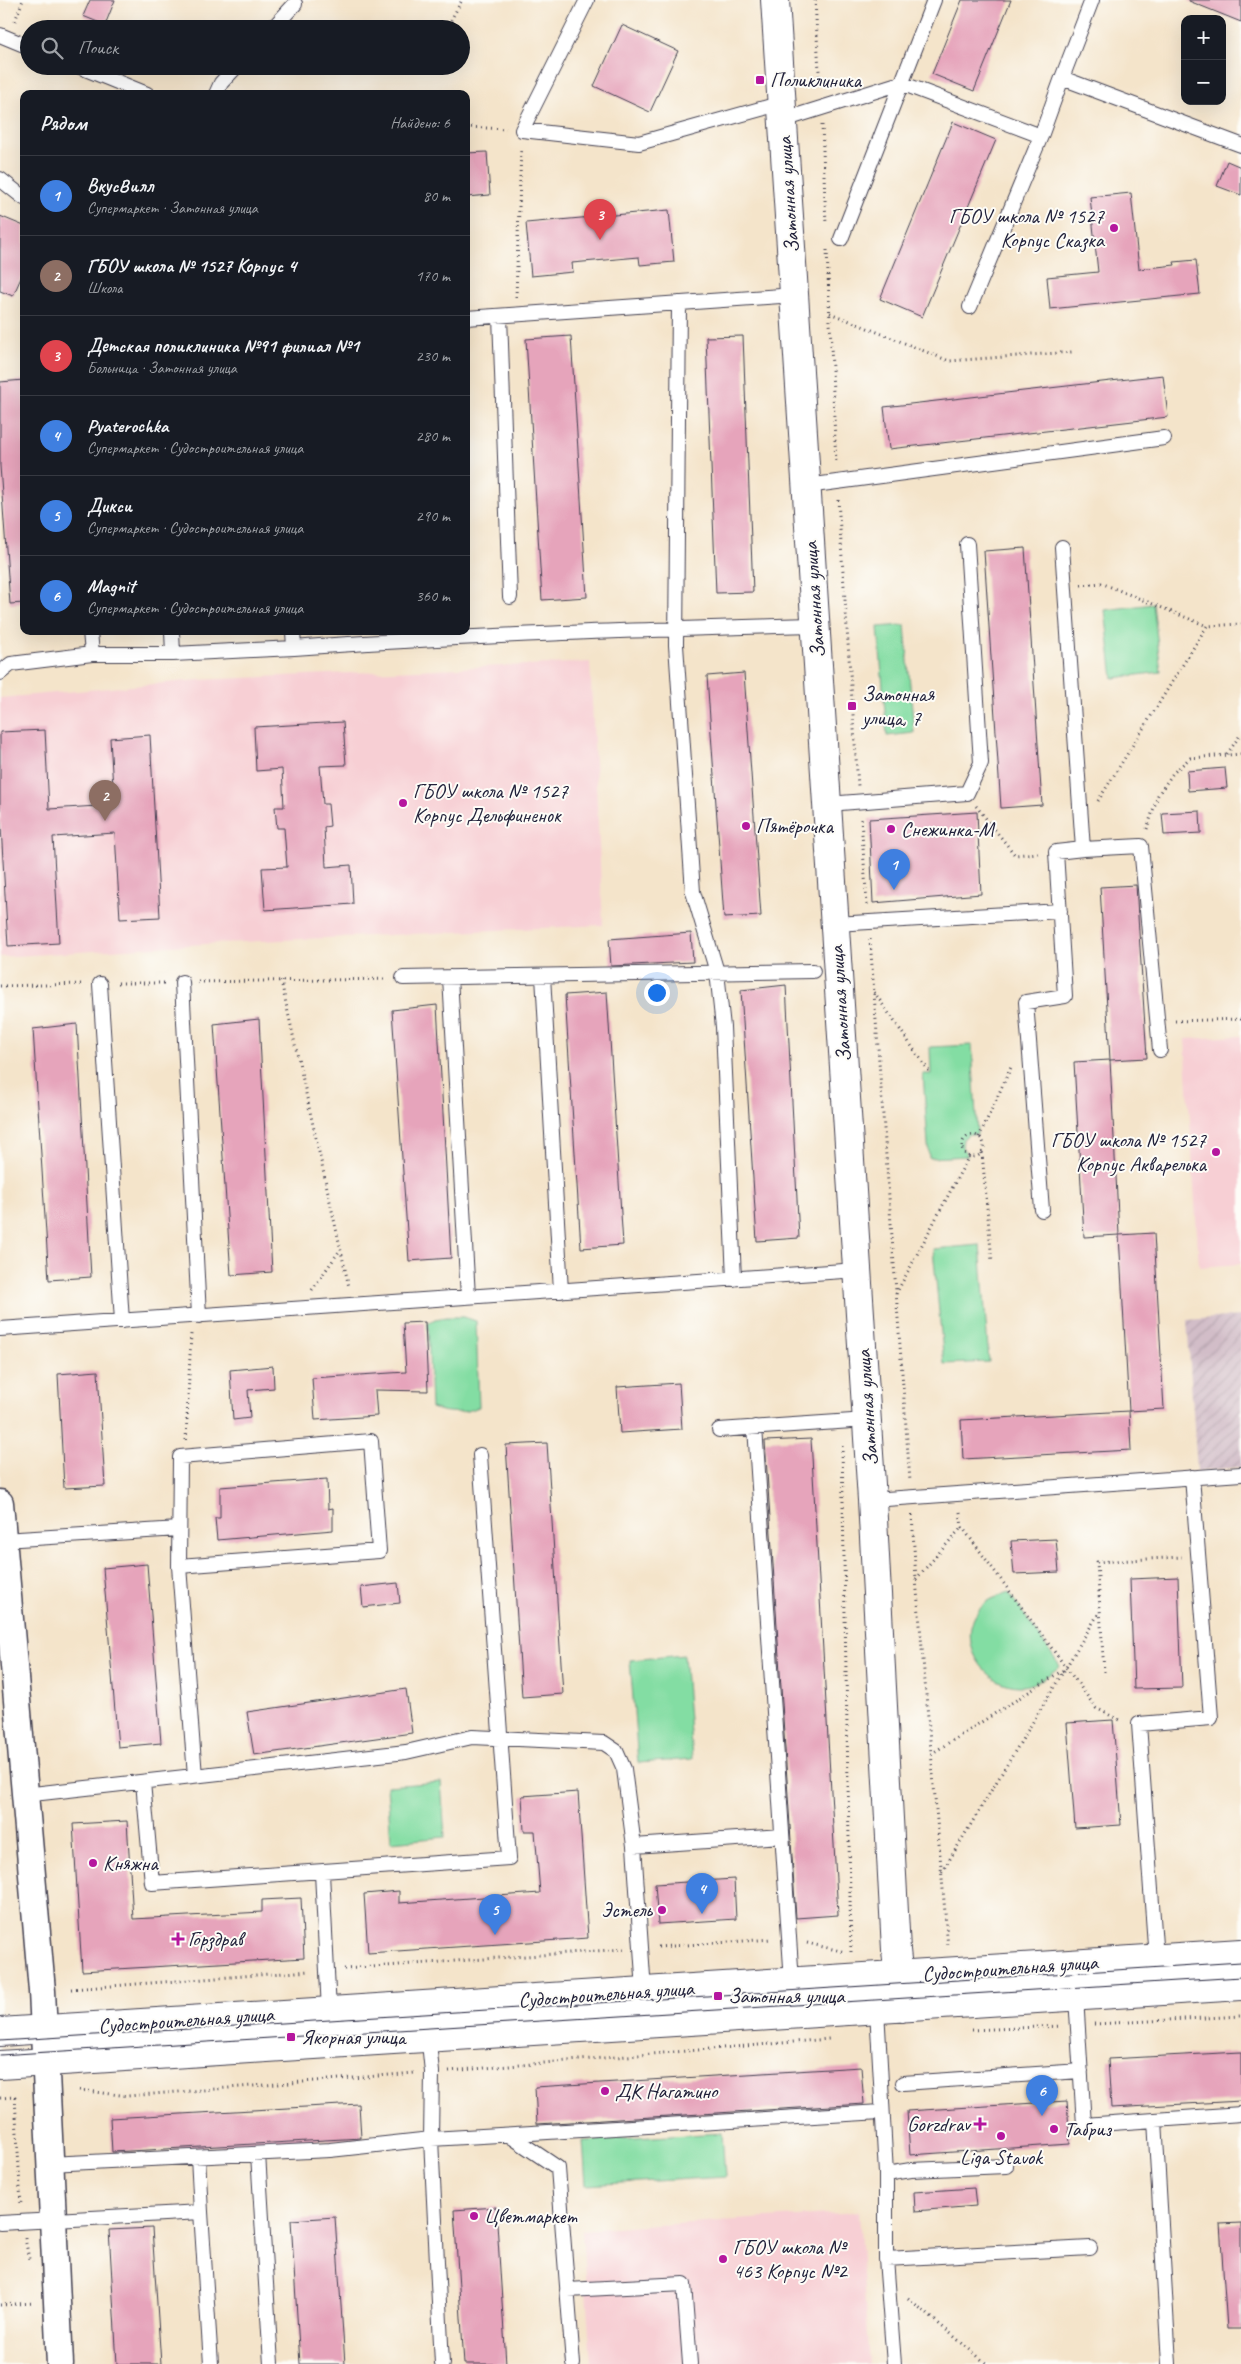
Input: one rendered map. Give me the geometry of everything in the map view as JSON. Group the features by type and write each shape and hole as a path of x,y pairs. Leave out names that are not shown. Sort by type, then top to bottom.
{"street":[{"name":"Затонная улица","path":"775,0 858,1270 854,1420 872,1500 894,1996"},
{"path":"0,1503 45,2046 49,2164 60,2364"},
{"name":"Судостроительная улица","path":"0,2065 45,2046 329,2011 426,2022 644,1991 792,1982 894,1996 1156,1959 1241,1953"},
{"name":"Судостроительная улица","path":"0,2032 45,2046 426,2022 894,1996 1076,1997 1241,1986"}],"lane":[{"path":"587,0 522,130 639,143 783,112 822,108 901,83 1041,136"},
{"path":"841,239 934,0"},
{"path":"970,307 1041,136 1092,0"},
{"path":"280,20 298,1"},
{"path":"4,37 20,43"},
{"path":"100,75 137,90"},
{"path":"218,90 229,75"},
{"path":"1062,78 1241,145"},
{"path":"0,179 20,195"},
{"path":"470,318 794,295"},
{"path":"679,303 677,629 693,892 717,972 723,1027 734,1279"},
{"path":"500,316 510,597"},
{"path":"807,486 1164,438"},
{"path":"828,804 967,793 981,763 967,544"},
{"path":"1062,548 1083,849"},
{"path":"0,673 11,664 92,654 173,654 372,642 816,625"},
{"path":"90,635 92,654"},
{"path":"172,635 173,654"},
{"path":"292,635 294,648"},
{"path":"1042,1210 1026,1002 1065,996 1056,852 1141,846 1160,1050"},
{"path":"835,924 1060,911"},
{"path":"403,978 813,970"},
{"path":"543,976 561,1290"},
{"path":"450,977 468,1297"},
{"path":"182,982 196,1316"},
{"path":"100,984 122,1320"},
{"path":"0,1329 858,1270"},
{"path":"719,1430 854,1420"},
{"path":"755,1428 787,1938 792,1982"},
{"path":"179,1566 379,1550 371,1441 180,1457 179,1566 195,1776"},
{"path":"143,1782 152,1884 510,1858 480,1455"},
{"path":"872,1500 1241,1474"},
{"path":"1156,1959 1139,1724 1211,1718 1192,1477"},
{"path":"3,1540 179,1529"},
{"path":"24,1795 406,1752 472,1737 604,1743 616,1751 624,1769 634,1846 644,1991"},
{"path":"634,1846 782,1836"},
{"path":"322,1873 329,2011"},
{"path":"894,2364 886,2259 886,2174 882,2112 894,1996 1241,1970"},
{"path":"1076,1997 1084,2126 1241,2114"},
{"path":"426,2022 432,2072 431,2140 442,2364"},
{"path":"903,2083 1081,2070"},
{"path":"49,2164 330,2150 431,2140 882,2112"},
{"path":"1156,2120 1169,2364"},
{"path":"509,2135 558,2168 573,2364"},
{"path":"258,2154 271,2364"},
{"path":"198,2157 211,2364"},
{"path":"886,2174 911,2170 1006,2166"},
{"path":"0,2223 52,2218 201,2212"},
{"path":"886,2259 1090,2248"},
{"path":"567,2290 684,2284 690,2364"}],"path":[{"path":"4,37 23,0"},
{"path":"451,20 462,0"},
{"path":"815,0 822,108 826,225"},
{"path":"470,127 522,130 516,315"},
{"path":"827,245 836,482 916,1579 948,1947"},
{"path":"830,313 949,361 1072,352"},
{"path":"1065,586 1101,583 1206,626 1241,624"},
{"path":"1082,827 1206,626"},
{"path":"1227,755 1241,734"},
{"path":"1141,846 1158,795 1173,773 1190,758 1241,754"},
{"path":"967,793 1015,855 1056,852"},
{"path":"281,981 353,1305"},
{"path":"873,992 932,1074"},
{"path":"1157,1022 1241,1019"},
{"path":"979,1137 1028,1030"},
{"path":"969,1156 963,1148 964,1141 969,1136 979,1137"},
{"path":"979,1137 984,1146 982,1152 992,1261"},
{"path":"969,1156 976,1156 982,1152"},
{"path":"896,1294 969,1156"},
{"path":"298,1308 341,1250"},
{"path":"186,1455 196,1316"},
{"path":"71,1989 787,1938 852,1953 854,1420"},
{"path":"958,1493 962,1527 1065,1669 1096,1708 1140,1730"},
{"path":"916,1579 962,1527"},
{"path":"1104,1672 1097,1562 1198,1556"},
{"path":"941,1872 1100,1612"},
{"path":"931,1754 1065,1669"},
{"path":"962,2031 1241,2016"},
{"path":"79,2090 128,2096 831,2039"},
{"path":"0,2098 15,2097 22,2222"},
{"path":"888,2281 987,2364"},
{"path":"0,2305 37,2303"}],"shaded area":[{"name":"ГБОУ школа № 1527 Корпус Дельфиненок","path":"590,662 603,925 221,943 0,957 0,698 198,680"},
{"name":"ГБОУ школа № 1527 Корпус Акварелька","path":"1241,1036 1241,1264 1199,1267 1185,1039"},
{"path":"1241,1316 1241,1467 1197,1471 1187,1320"},
{"name":"ГБОУ школа № 463 Корпус №2","path":"859,2212 869,2364 591,2364 582,2230"}],"green space":[{"path":"1153,604 1161,672 1113,678 1105,610"},
{"path":"905,625 914,733 887,736 878,627"},
{"path":"972,1045 977,1134 969,1134 963,1139 962,1147 968,1156 929,1158 923,1074 931,1074 930,1047"},
{"path":"980,1245 989,1362 944,1364 933,1249"},
{"path":"464,1317 476,1321 479,1407 467,1411 450,1412 431,1408 428,1323 435,1319"},
{"path":"1009,1593 1060,1666 1033,1684 1023,1686 1007,1684 993,1677 982,1667 974,1654 971,1640 972,1625 978,1612 990,1600"},
{"path":"684,1655 692,1759 638,1763 630,1660"},
{"path":"441,1782 445,1837 391,1842 387,1786"},
{"path":"722,2133 725,2177 586,2185 583,2141"}],"building":[{"path":"90,0 115,0 107,20 93,20 83,16"},
{"path":"962,0 1011,0 974,91 932,74"},
{"path":"1241,0 1241,22 1226,15 1189,1"},
{"path":"622,25 678,51 650,112 594,86"},
{"path":"953,122 996,140 922,317 880,299"},
{"path":"487,152 490,195 470,197 470,153"},
{"path":"1227,161 1241,167 1241,195 1217,186"},
{"name":"ГБОУ школа № 1527 Корпус Сказка","path":"1131,193 1139,269 1175,265 1174,262 1196,260 1200,294 1050,309 1047,277 1098,272 1090,197"},
{"path":"669,210 674,262 640,265 639,257 572,263 573,272 531,276 526,223"},
{"path":"0,216 20,224 20,280 13,296 0,291"},
{"path":"571,336 587,597 542,600 526,339"},
{"path":"743,336 753,592 716,593 706,337"},
{"path":"1163,375 1168,417 889,449 884,407"},
{"path":"20,380 20,603 10,604 0,466 0,382"},
{"path":"1025,548 1042,805 1001,808 984,551"},
{"path":"744,673 761,916 724,918 707,676"},
{"path":"343,722 346,765 320,766 323,804 328,804 330,826 324,827 326,867 351,865 353,904 265,910 262,868 287,867 284,828 277,828 275,807 284,807 282,769 256,771 254,727"},
{"path":"45,730 49,809 114,805 110,738 150,735 160,917 120,919 115,833 53,837 59,943 8,946 0,809 0,732"},
{"path":"1225,768 1227,788 1188,791 1187,771"},
{"path":"1200,811 1201,833 1164,835 1162,813"},
{"path":"977,812 981,894 873,903 869,819"},
{"path":"1136,885 1147,1058 1110,1060 1100,887"},
{"path":"691,933 693,962 611,966 609,939"},
{"path":"786,985 799,1238 757,1241 741,990"},
{"path":"607,992 623,1245 581,1248 565,995"},
{"path":"437,1005 451,1258 409,1261 392,1010"},
{"path":"259,1019 272,1272 231,1275 214,1024"},
{"path":"77,1024 91,1277 49,1280 33,1029"},
{"path":"1110,1060 1119,1235 1084,1237 1074,1062"},
{"path":"1154,1233 1164,1409 1129,1411 1119,1235"},
{"path":"425,1322 428,1391 375,1390 377,1416 315,1420 312,1378 406,1372 403,1323"},
{"path":"273,1366 274,1388 248,1390 250,1418 233,1420 230,1370"},
{"path":"98,1371 105,1486 64,1488 58,1374"},
{"path":"679,1383 682,1429 620,1433 617,1387"},
{"path":"1129,1411 1131,1450 963,1459 961,1420"},
{"path":"811,1439 838,1915 796,1918 765,1441"},
{"path":"547,1443 563,1694 522,1697 506,1445"},
{"path":"327,1479 328,1509 333,1508 333,1530 217,1540 215,1518 220,1518 220,1487"},
{"path":"1056,1539 1059,1572 1014,1574 1011,1541"},
{"path":"147,1564 161,1743 118,1747 103,1568"},
{"path":"1178,1577 1182,1688 1134,1689 1130,1579"},
{"path":"398,1583 400,1603 363,1607 361,1587"},
{"path":"406,1689 412,1733 254,1755 247,1712"},
{"path":"1113,1720 1121,1825 1075,1828 1067,1723"},
{"path":"578,1792 588,1938 368,1953 364,1894 399,1891 399,1903 540,1893 535,1831 524,1831 522,1796"},
{"path":"127,1821 133,1919 262,1912 262,1900 301,1898 304,1958 82,1971 73,1824"},
{"path":"734,1879 736,1919 658,1924 655,1884"},
{"path":"1241,2052 1241,2101 1111,2108 1108,2059"},
{"path":"861,2067 864,2104 537,2124 535,2087"},
{"path":"1067,2101 1070,2144 910,2155 907,2111"},
{"path":"359,2104 361,2138 112,2152 110,2118"},
{"path":"974,2188 976,2206 915,2211 914,2192"},
{"path":"496,2207 506,2364 464,2364 454,2210"},
{"path":"335,2217 345,2364 300,2364 291,2220"},
{"path":"1241,2223 1241,2329 1227,2329 1220,2224"},
{"path":"152,2228 161,2364 117,2364 109,2230"}],"tram line":[{"path":"0,2041 1241,1962"},
{"path":"0,2055 1241,1977"}],"place":[{"name":"Поликлиника","path":"760,80"},
{"name":"ГБОУ школа № 1527 Корпус Сказка","path":"1114,228"},
{"name":"Детская поликлиника №91 филиал №1","path":"600,240"},
{"name":"Затонная улица, 7","path":"852,706"},
{"name":"ГБОУ школа № 1527 Корпус Дельфиненок","path":"403,803"},
{"name":"ГБОУ школа № 1527 Корпус 4","path":"105,821"},
{"name":"Пятёрочка","path":"746,826"},
{"name":"Снежинка-М","path":"891,829"},
{"name":"ВкусВилл","path":"894,890"},
{"name":"ГБОУ школа № 1527 Корпус Акварелька","path":"1216,1152"},
{"name":"Княжна","path":"93,1863"},
{"name":"Эстель","path":"662,1910"},
{"name":"Pyaterochka","path":"702,1914"},
{"name":"Дикси","path":"495,1935"},
{"name":"Горздрав","path":"178,1939"},
{"name":"Затонная улица","path":"718,1996"},
{"name":"Якорная улица","path":"291,2037"},
{"name":"ДК Нагатино","path":"605,2091"},
{"name":"Magnit","path":"1042,2116"},
{"name":"Gorzdrav","path":"980,2124"},
{"name":"Табриз","path":"1054,2129"},
{"name":"Liga Stavok","path":"1001,2136"},
{"name":"Цветмаркет","path":"474,2216"},
{"name":"ГБОУ школа № 463 Корпус №2","path":"723,2259"}]}
